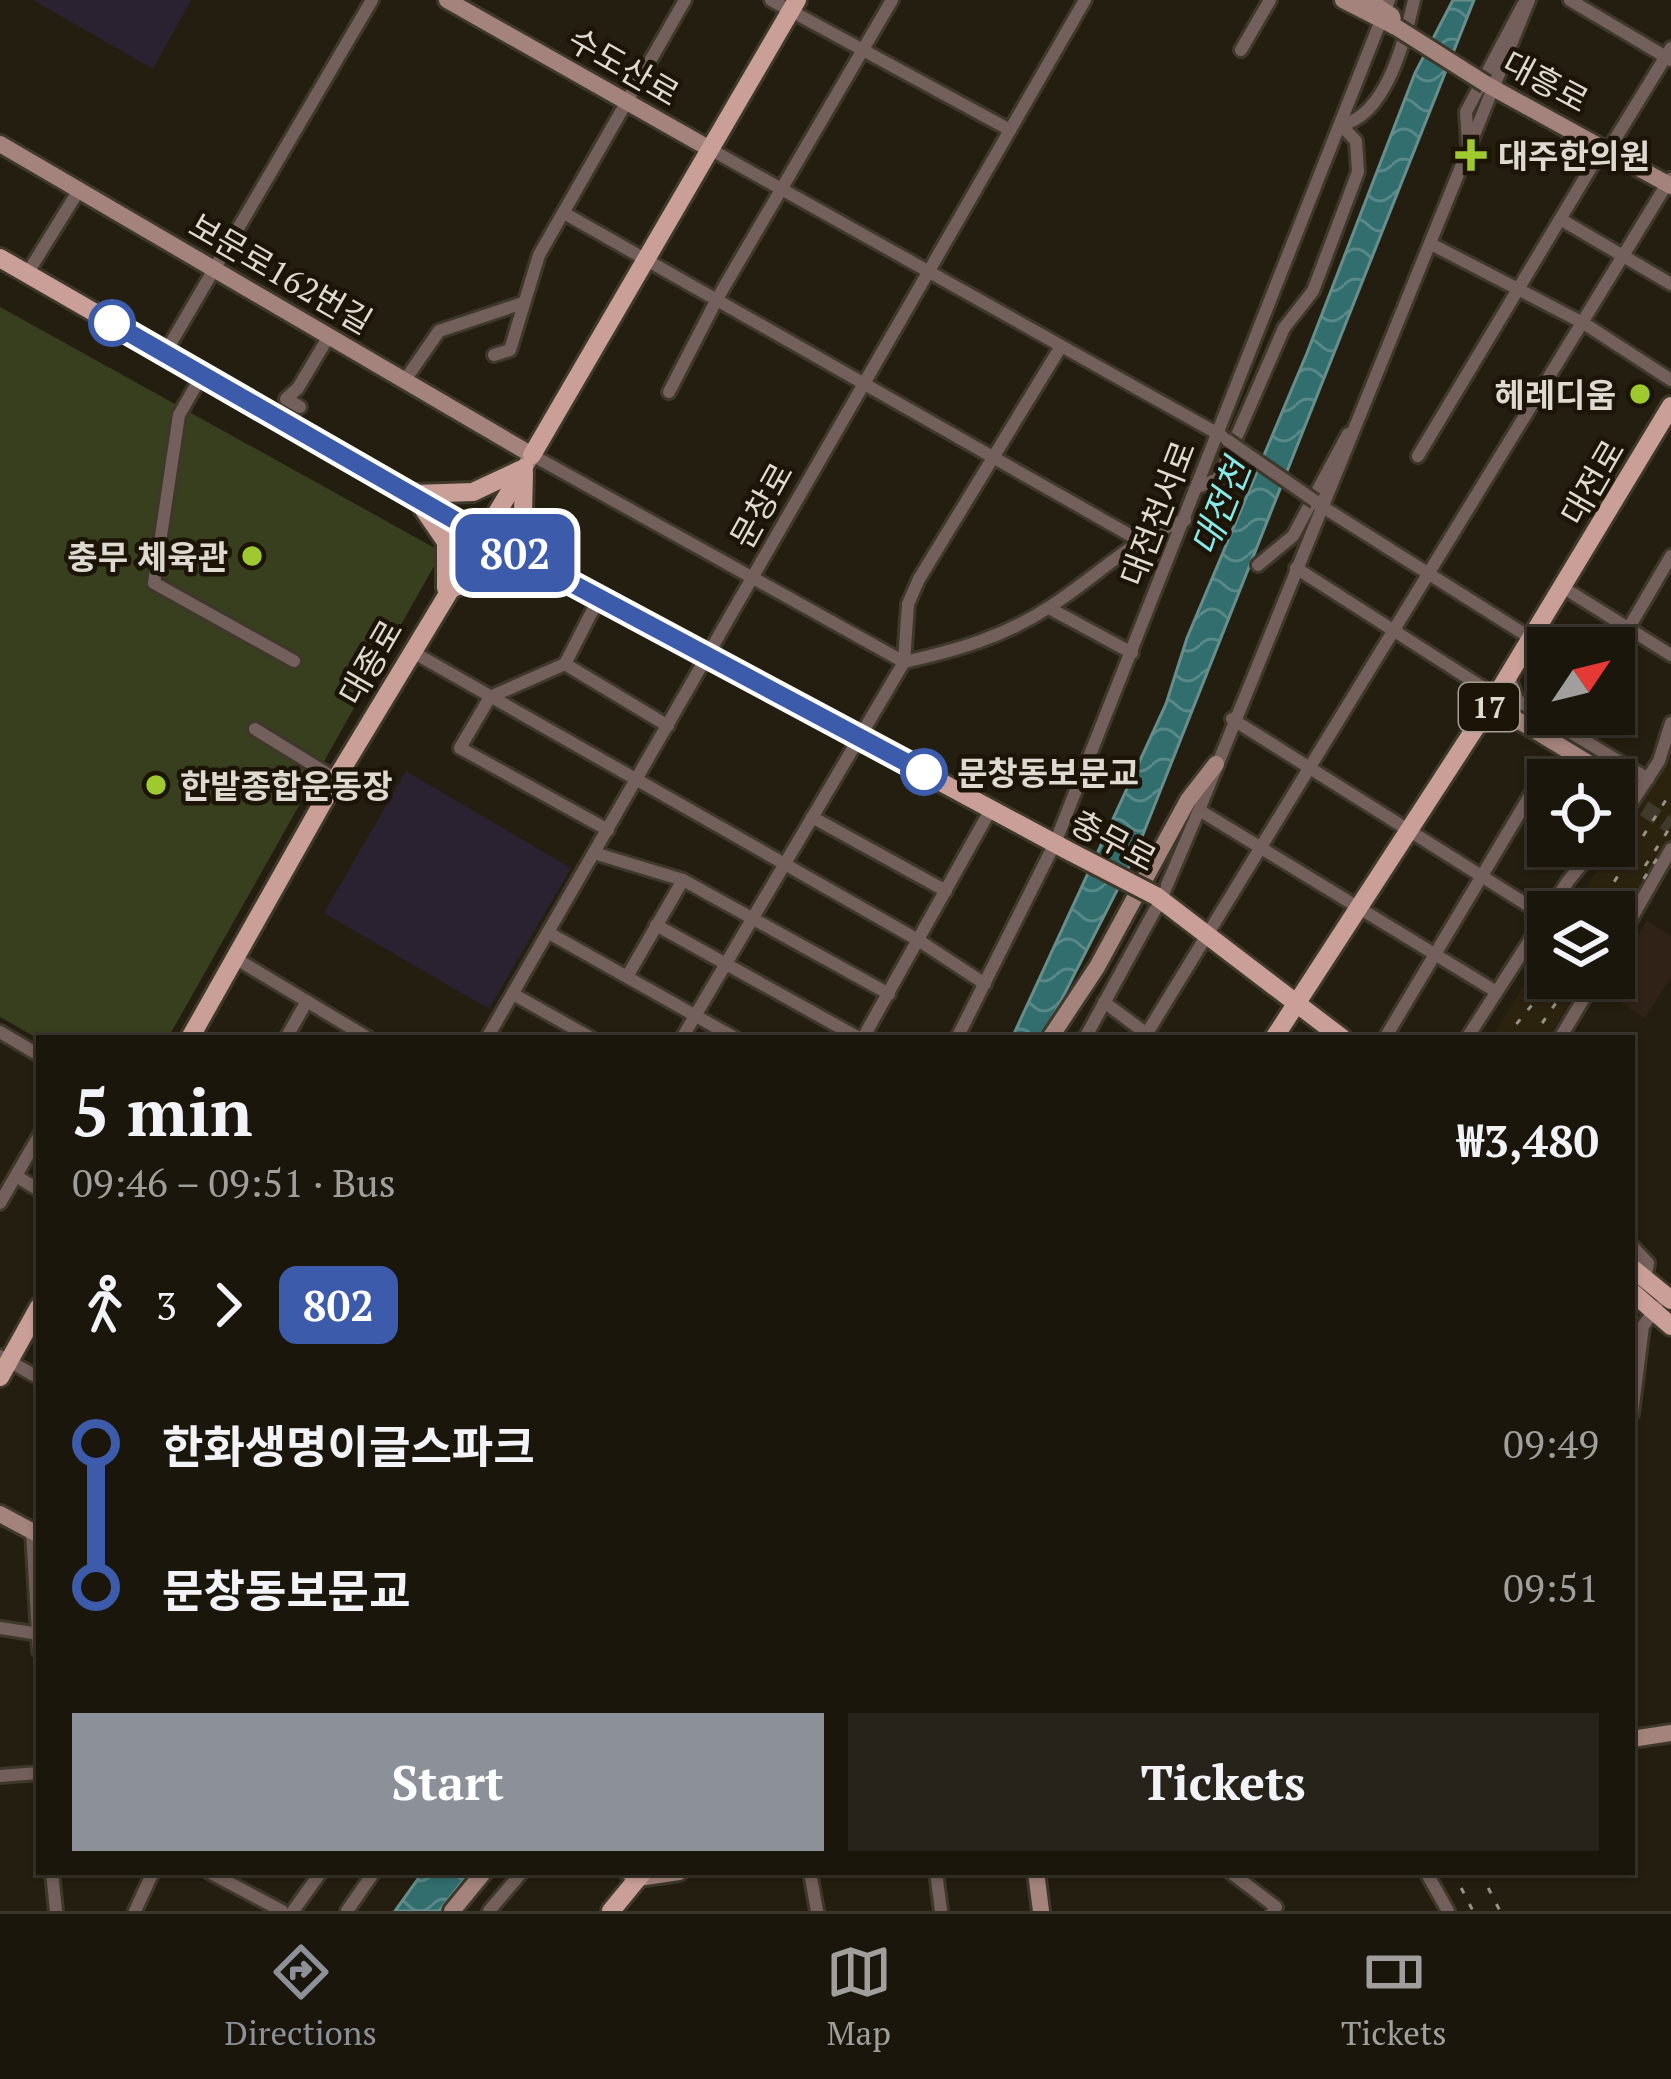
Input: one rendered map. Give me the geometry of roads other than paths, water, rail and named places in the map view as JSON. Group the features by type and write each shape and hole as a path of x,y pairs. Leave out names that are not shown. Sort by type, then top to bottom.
{"main road":[{"name":"수도산로","path":"446,0 710,149"},
{"name":"대흥로","path":"1343,0 1385,14 1490,86 1670,183"},
{"name":"대종로","path":"192,1035 336,779 794,5"},
{"name":"보문로162번길","path":"0,144 405,380 528,461"},
{"name":"충무로","path":"0,258 483,536 1158,897 1338,1035"},
{"name":"대전로","path":"1540,627 1671,406"},
{"path":"408,494 473,492 528,461"},
{"path":"528,461 523,514 554,574"},
{"path":"408,494 440,527 446,542 446,592 496,571 554,574"},
{"name":"대전로","path":"1276,1035 1358,905 1497,705 1527,647"},
{"path":"1497,705 1509,722 1567,759"},
{"path":"1497,705 1567,759"},
{"path":"1052,1035 1097,967 1188,800 1216,764"},
{"path":"1636,1280 1653,1310 1671,1326"},
{"path":"3,1365 36,1312"},
{"path":"0,1514 36,1533"},
{"path":"1635,1739 1671,1733"},
{"path":"452,1911 482,1875"},
{"path":"615,1909 635,1875"},
{"path":"1036,1875 1041,1911"}],"street":[{"path":"164,353 372,0"},
{"path":"494,355 510,350 520,304 564,213 685,0"},
{"path":"771,0 794,5 864,50 1010,130"},
{"path":"669,392 717,298 892,0"},
{"path":"1241,50 1270,0"},
{"path":"1341,125 1358,122 1372,107 1403,39 1414,0"},
{"path":"1087,1035 1199,810 1318,504 1433,244 1490,86 1529,0"},
{"path":"1468,152 1466,112 1510,20 1529,0"},
{"path":"1418,456 1560,219 1669,55 1570,0"},
{"name":"문창로","path":"489,1035 1081,2"},
{"name":"대전천서로","path":"959,1035 1061,847 1132,652 1222,437 1385,14"},
{"path":"1198,488 1218,479 1284,328 1303,311 1313,291 1358,172 1356,142 1341,125"},
{"path":"710,149 1222,437 1318,504 1527,636"},
{"path":"1149,1035 1670,183"},
{"path":"27,274 79,190"},
{"path":"564,213 1142,542"},
{"path":"1560,219 1671,284"},
{"path":"1433,244 1585,324 1671,380"},
{"path":"405,380 439,331 520,304"},
{"path":"301,407 286,399 298,388 329,336"},
{"path":"684,1035 904,662 908,604 919,579 1060,348"},
{"path":"202,375 178,415 154,583 294,661"},
{"path":"1258,565 1293,536 1338,444 1354,430"},
{"path":"528,461 904,662 986,643 1184,520"},
{"path":"1629,627 1671,556"},
{"path":"1296,568 1497,705"},
{"path":"1564,588 1625,627"},
{"path":"599,598 565,664 490,697 460,748 608,830"},
{"path":"1049,608 1132,652"},
{"path":"1635,633 1671,655"},
{"path":"412,651 918,940 985,984"},
{"path":"565,664 668,726"},
{"path":"1509,676 1517,700 1527,706"},
{"path":"1232,719 1527,905"},
{"path":"1635,789 1648,779 1671,723"},
{"path":"255,729 336,779"},
{"path":"1575,735 1648,779"},
{"path":"1387,1035 1527,800"},
{"path":"863,1035 992,809"},
{"path":"1199,810 1495,991"},
{"path":"812,817 946,891"},
{"path":"1635,912 1671,849"},
{"path":"594,853 683,880 889,994"},
{"path":"628,975 683,880"},
{"path":"656,925 855,1035"},
{"path":"549,933 730,1035"},
{"path":"1469,1035 1527,943"},
{"path":"235,958 363,1035"},
{"path":"512,994 586,1035"},
{"path":"1562,1035 1583,999"},
{"path":"288,1035 307,1001"},
{"path":"1104,1002 1145,1035"},
{"path":"0,1032 36,1053"},
{"path":"0,1203 36,1141"},
{"path":"16,1176 36,1188"},
{"path":"1635,1249 1646,1259 1636,1280"},
{"path":"1635,1399 1653,1310"},
{"path":"3,1365 36,1377"},
{"path":"0,1628 36,1633"},
{"path":"0,1776 36,1773"},
{"path":"52,1875 56,1911"},
{"path":"135,1911 152,1875"},
{"path":"215,1875 282,1911"},
{"path":"293,1911 319,1875"},
{"path":"346,1911 372,1875"},
{"path":"488,1911 516,1875"},
{"path":"811,1875 817,1911"},
{"path":"936,1875 941,1911"},
{"path":"1234,1875 1276,1907 1273,1911"},
{"path":"1428,1875 1448,1911"}],"water":[{"name":"대전천","path":"1453,0 1474,0 1134,857 1044,1035 1013,1035 1166,704 1187,638 1307,353 1415,73"},
{"path":"421,1875 468,1875 439,1911 395,1911"}],"tunnel":[{"path":"1635,802 1671,826"}],"railway":[{"path":"1608,891 1671,792"},
{"path":"1645,866 1671,826"},
{"path":"1635,892 1660,854"},
{"path":"1507,1035 1537,999"},
{"path":"1534,1035 1559,999"},
{"path":"1455,1875 1473,1911"},
{"path":"1482,1875 1500,1911"}],"place":[{"name":"대주한의원","path":"1471,155"},
{"name":"헤레디움","path":"1640,394"},
{"name":"충무 체육관","path":"252,556"},
{"name":"문창동보문교","path":"924,772"},
{"name":"한밭종합운동장","path":"156,785"}]}
